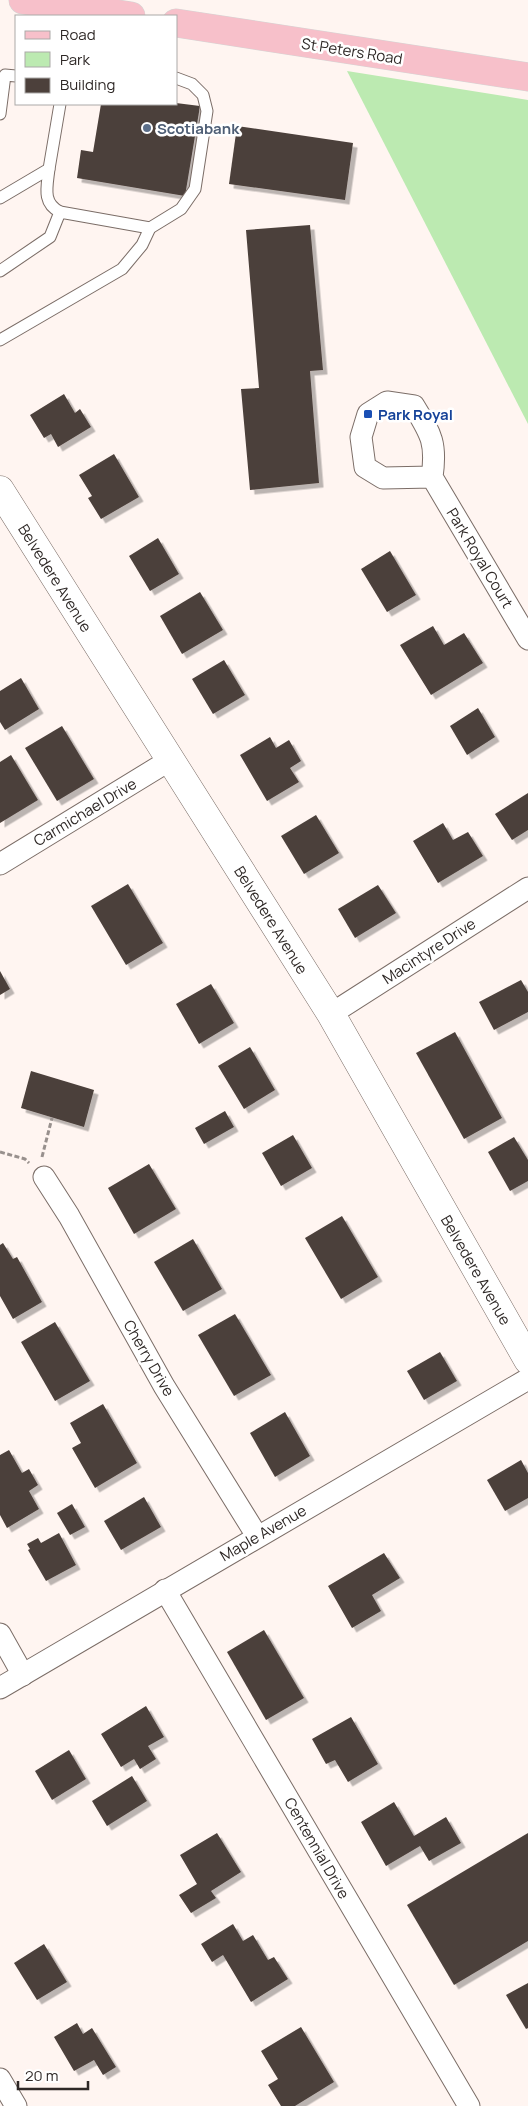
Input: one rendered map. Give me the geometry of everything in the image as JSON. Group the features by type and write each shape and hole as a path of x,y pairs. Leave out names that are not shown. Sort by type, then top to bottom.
{"main road":[{"path":"23,0 75,12 117,15"},
{"name":"St Peters Road","path":"178,23 528,77"},
{"name":"Belvedere Avenue","path":"0,490 331,1014 528,1360"}],"street":[{"name":"Park Royal Court","path":"432,477 528,639"},
{"name":"Carmichael Drive","path":"0,864 170,760"},
{"name":"Macintyre Drive","path":"331,1014 528,888"},
{"name":"Cherry Drive","path":"44,1177 69,1216 164,1386 257,1536"},
{"name":"Maple Avenue","path":"0,1688 528,1379"},
{"name":"Centennial Drive","path":"165,1590 469,2106"},
{"path":"0,1634 23,1675"},
{"path":"0,2079 16,2106"}],"lane":[{"path":"0,114 5,75 15,76"},
{"path":"0,340 122,269 142,245 150,228 181,209 195,189 207,111 203,95 192,84 178,79"},
{"path":"60,105 46,198 51,208 60,212 150,228"},
{"path":"0,198 49,169"},
{"path":"0,271 50,237 60,212"}],"path":[{"path":"44,1177 42,1152 52,1118"},
{"path":"0,1152 25,1159 44,1177"}],"green space":[{"path":"347,71 528,100 528,424"}],"building":[{"name":"Scotiabank","path":"178,103 200,106 185,196 77,178 81,150 93,152 101,105 178,105"},
{"path":"237,126 353,143 345,200 229,184"},
{"path":"310,225 323,370 310,371 319,483 250,490 241,389 259,388 246,230"},
{"path":"64,394 75,413 80,409 91,427 58,447 51,434 44,438 30,415"},
{"path":"114,454 139,497 101,519 88,498 92,496 79,475"},
{"path":"158,538 179,574 150,591 129,556"},
{"path":"390,551 416,595 387,612 361,569"},
{"path":"200,592 223,630 182,654 160,616"},
{"path":"433,626 444,645 464,633 483,663 431,695 400,645"},
{"path":"224,660 245,695 213,714 192,679"},
{"path":"21,678 39,709 5,730 0,722 0,691"},
{"path":"478,708 495,737 467,755 450,726"},
{"path":"62,726 94,779 57,801 25,748"},
{"path":"270,737 276,748 289,740 301,761 290,768 299,782 267,801 240,755"},
{"path":"11,755 38,800 0,823 0,762"},
{"path":"528,793 528,830 512,840 495,814"},
{"path":"316,815 339,853 304,874 281,836"},
{"path":"443,823 453,840 468,832 483,856 438,883 413,841"},
{"path":"128,884 163,943 126,965 91,906"},
{"path":"378,885 396,913 355,938 338,909"},
{"path":"0,971 10,989 0,995"},
{"path":"521,980 528,992 528,1012 494,1030 479,1002"},
{"path":"211,984 234,1023 199,1044 176,1004"},
{"path":"455,1032 502,1118 464,1139 416,1053"},
{"path":"250,1047 275,1090 244,1109 218,1066"},
{"path":"31,1071 94,1090 84,1127 21,1108"},
{"path":"225,1111 234,1127 204,1144 195,1128"},
{"path":"293,1135 312,1168 281,1186 262,1153"},
{"path":"514,1137 528,1160 528,1181 510,1191 488,1152"},
{"path":"149,1164 176,1209 134,1234 108,1188"},
{"path":"342,1216 378,1277 341,1299 305,1238"},
{"path":"193,1239 222,1289 183,1311 154,1262"},
{"path":"3,1243 13,1259 17,1257 42,1302 13,1319 0,1296 0,1245"},
{"path":"235,1314 271,1375 234,1396 198,1335"},
{"path":"55,1322 90,1381 55,1401 21,1342"},
{"path":"440,1352 457,1381 424,1400 407,1371"},
{"path":"103,1404 137,1463 95,1488 72,1448 81,1443 70,1423"},
{"path":"285,1412 310,1456 275,1477 250,1433"},
{"path":"9,1450 22,1473 29,1469 38,1485 29,1491 39,1509 7,1528 0,1515 0,1455"},
{"path":"521,1460 528,1473 528,1498 505,1511 487,1480"},
{"path":"144,1497 161,1527 121,1550 104,1521"},
{"path":"72,1504 85,1527 70,1535 57,1513"},
{"path":"59,1533 76,1565 46,1581 28,1550 30,1549 27,1544 38,1538 41,1543"},
{"path":"384,1553 400,1578 372,1595 381,1611 352,1628 328,1586"},
{"path":"264,1630 304,1698 266,1720 227,1652"},
{"path":"146,1706 164,1737 148,1746 156,1759 140,1769 134,1759 121,1767 101,1734"},
{"path":"351,1717 378,1764 348,1782 335,1760 326,1764 312,1739"},
{"path":"69,1750 86,1779 52,1800 35,1771"},
{"path":"132,1776 147,1801 107,1826 92,1801"},
{"path":"394,1802 414,1836 446,1817 461,1843 429,1861 420,1846 386,1866 361,1822"},
{"path":"217,1833 241,1872 211,1891 216,1898 191,1913 179,1895 197,1884 180,1855"},
{"path":"528,1833 528,1941 454,1985 407,1905"},
{"path":"233,1924 243,1941 253,1935 268,1960 274,1957 288,1979 251,2002 223,1955 212,1962 201,1944"},
{"path":"44,1944 67,1982 37,2000 14,1963"},
{"path":"528,1983 528,2028 526,2029 506,1995"},
{"path":"77,2023 83,2034 92,2028 116,2067 103,2075 94,2060 74,2071 54,2037"},
{"path":"301,2027 334,2082 295,2106 281,2106 268,2085 278,2079 261,2051"}],"place":[{"name":"Scotiabank","path":"147,128"},
{"name":"Park Royal","path":"368,414"}]}
